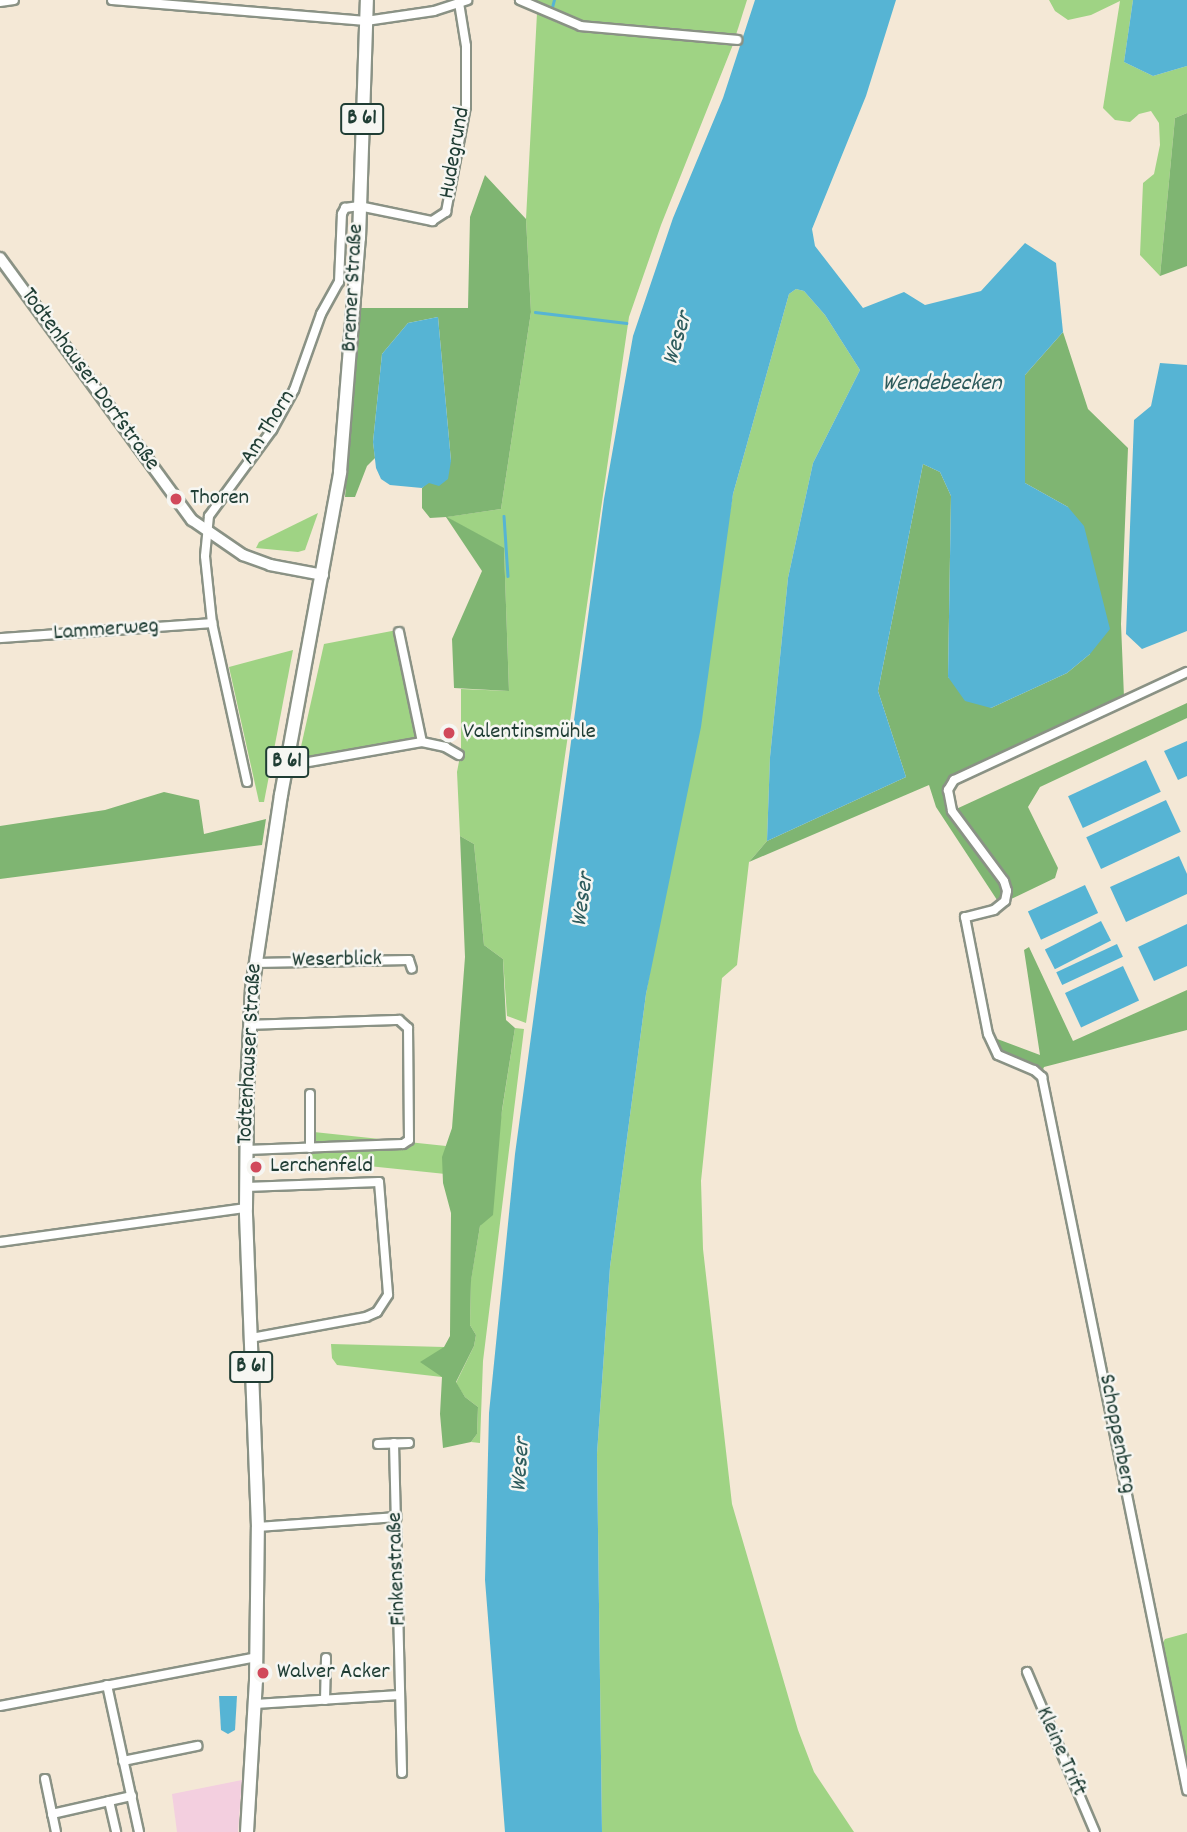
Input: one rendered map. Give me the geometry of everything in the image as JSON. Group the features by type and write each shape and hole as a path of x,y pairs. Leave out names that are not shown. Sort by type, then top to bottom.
{"main road":[{"name":"Bremer Straße","path":"323,575 338,483 352,339 367,0"},
{"name":"Todtenhauser Straße","path":"247,1832 255,1704 258,1527 246,1208 250,1025 255,963 286,766 323,575"}],"street":[{"path":"0,2 14,0"},
{"name":"Hudegrund","path":"112,0 366,21 434,11 463,1 466,106 446,212 432,220 359,206"},
{"path":"520,0 581,26 737,40"},
{"name":"Am Thorn","path":"205,532 209,516 272,430 294,390 321,314 339,282 342,214 345,208 359,206"},
{"name":"Todtenhauser Dorfstraße","path":"0,258 176,499 205,532 243,555 270,565 323,575"},
{"path":"205,532 212,623 247,782"},
{"name":"Lammerweg","path":"0,639 212,623"},
{"path":"399,632 422,742"},
{"name":"Schoppenberg","path":"1187,672 954,780 948,790 952,811 1004,881 1007,891 1005,901 994,910 965,917 988,1034 998,1055 1034,1070 1042,1077 1187,1790"},
{"path":"286,766 422,742 445,747 459,755"},
{"name":"Weserblick","path":"255,963 409,960 412,969"},
{"path":"246,1150 407,1143 408,1028 399,1020 250,1025"},
{"path":"310,1094 310,1148"},
{"path":"246,1186 379,1182 388,1295 377,1312 366,1317 250,1338"},
{"path":"0,1242 246,1208"},
{"name":"Finkenstraße","path":"394,1443 402,1773"},
{"path":"378,1444 409,1443"},
{"path":"258,1527 397,1517"},
{"path":"0,1706 256,1657"},
{"path":"325,1700 326,1658"},
{"name":"Kleine Trift","path":"1027,1672 1095,1832"},
{"path":"107,1685 139,1832"},
{"path":"255,1704 400,1695"},
{"path":"124,1761 197,1746"},
{"path":"45,1779 56,1832"},
{"path":"52,1814 132,1796"},
{"path":"109,1801 116,1832"}],"shaded area":[{"path":"242,1780 238,1832 177,1832 172,1794"}],"green space":[{"path":"526,0 747,0 735,38 588,25"},
{"path":"1049,0 1133,0 1124,62 1153,76 1187,66 1187,113 1175,118 1160,276 1140,255 1143,183 1154,174 1160,145 1159,123 1151,111 1139,114 1130,122 1115,120 1103,108 1120,1 1091,15 1068,20 1055,11"},
{"path":"537,13 558,23 585,29 734,42 661,225 629,317 526,1023 507,1016 503,959 484,945 474,844 460,836 457,772 461,751 461,689 509,691 504,549 446,517 501,509 531,312 526,219"},
{"path":"1187,113 1187,266 1160,276 1175,118"},
{"path":"485,175 526,219 531,312 501,509 447,517 504,548 509,691 454,688 452,639 482,571 446,517 430,518 422,508 422,488 451,461 438,317 408,323 382,354 373,442 375,458 367,466 355,497 345,497 361,308 468,308 470,217"},
{"path":"796,289 804,291 825,315 860,370 813,463 788,578 770,757 767,841 749,862 737,965 722,978 701,1181 703,1249 732,1504 798,1730 814,1772 854,1832 602,1832 597,1454 610,1267 646,994 733,494 789,294"},
{"path":"1063,332 1088,409 1128,448 1121,624 1124,697 951,777 945,791 945,802 1002,881 1005,891 999,903 936,807 929,785 749,862 767,841 906,777 878,691 923,464 940,472 951,496 948,677 991,708 1067,673 1090,654 1068,507 1025,483 1025,375"},
{"path":"318,513 305,550 298,552 256,548 259,542"},
{"path":"397,630 418,733 413,741 298,760 324,644"},
{"path":"293,650 264,802 259,802 229,667"},
{"path":"1187,703 1187,718 1040,787 1028,807 1058,868 1055,878 1007,901 1009,891 954,810"},
{"path":"164,792 199,800 204,834 266,819 262,845 0,879 0,826 105,810"},
{"path":"460,836 474,844 484,945 503,959 506,1020 515,1028 502,1110 493,1215 480,1226 471,1281 470,1325 476,1335 474,1346 456,1382 465,1397 478,1407 477,1434 471,1442 443,1448 440,1414 442,1377 420,1362 444,1347 450,1336 451,1213 443,1183 442,1157 452,1128 465,957"},
{"path":"1029,947 1073,1041 1187,990 1187,1030 1044,1067 1042,1072 999,1053 992,1037 1040,1055 1024,950"},
{"path":"515,1028 524,1029 483,1361 480,1443 471,1442 477,1434 478,1407 465,1397 456,1383 474,1346 476,1335 470,1325 471,1280 480,1226 485,1219"},
{"path":"314,1132 446,1146 443,1174 311,1160"},
{"path":"331,1344 444,1347 442,1377 337,1365 332,1358"},
{"path":"1187,1633 1187,1759 1184,1760 1161,1646 1165,1639"}],"water":[{"path":"755,0 896,0 866,96 812,229 815,246 863,308 904,292 925,305 981,291 1025,243 1056,263 1063,332 1025,375 1025,483 1068,507 1084,526 1110,629 1090,654 1067,673 991,708 965,701 948,677 951,496 940,472 923,464 878,691 906,777 767,841 770,757 788,578 813,463 860,370 825,315 804,291 796,289 789,294 733,494 701,727 646,994 610,1267 597,1454 602,1832 505,1832 485,1580 489,1413 515,1154 604,499 633,336 673,218 723,98"},
{"path":"1133,0 1187,0 1187,66 1153,76 1124,62"},
{"path":"438,317 451,461 448,479 439,486 429,483 422,488 390,485 381,479 376,468 373,442 382,354 408,323"},
{"path":"1160,363 1187,365 1187,631 1142,649 1126,634 1134,420 1151,406"},
{"path":"1187,741 1187,776 1178,780 1164,751"},
{"path":"1146,760 1161,792 1083,828 1068,796"},
{"path":"1166,800 1181,832 1101,869 1086,837"},
{"path":"1179,856 1187,874 1187,894 1126,922 1110,887"},
{"path":"1085,885 1098,913 1041,940 1028,912"},
{"path":"1101,921 1111,941 1055,969 1045,950"},
{"path":"1187,924 1187,966 1154,981 1138,947"},
{"path":"1117,944 1123,957 1062,985 1056,972"},
{"path":"1123,966 1139,1000 1081,1027 1065,993"},
{"path":"219,1696 237,1696 235,1730 228,1734 221,1730"}],"waterway":[{"path":"551,11 554,0"},
{"path":"535,312 626,323"},
{"path":"504,516 508,576"}],"place":[{"name":"Thoren","path":"176,499"},
{"name":"Valentinsmühle","path":"449,733"},
{"name":"Lerchenfeld","path":"256,1167"},
{"name":"Walver Acker","path":"263,1673"}],"water label":[{"name":"Weser","path":"679,339"},
{"name":"Wendebecken","path":"942,385"},
{"name":"Weser","path":"584,900"},
{"name":"Weser","path":"522,1465"}]}
